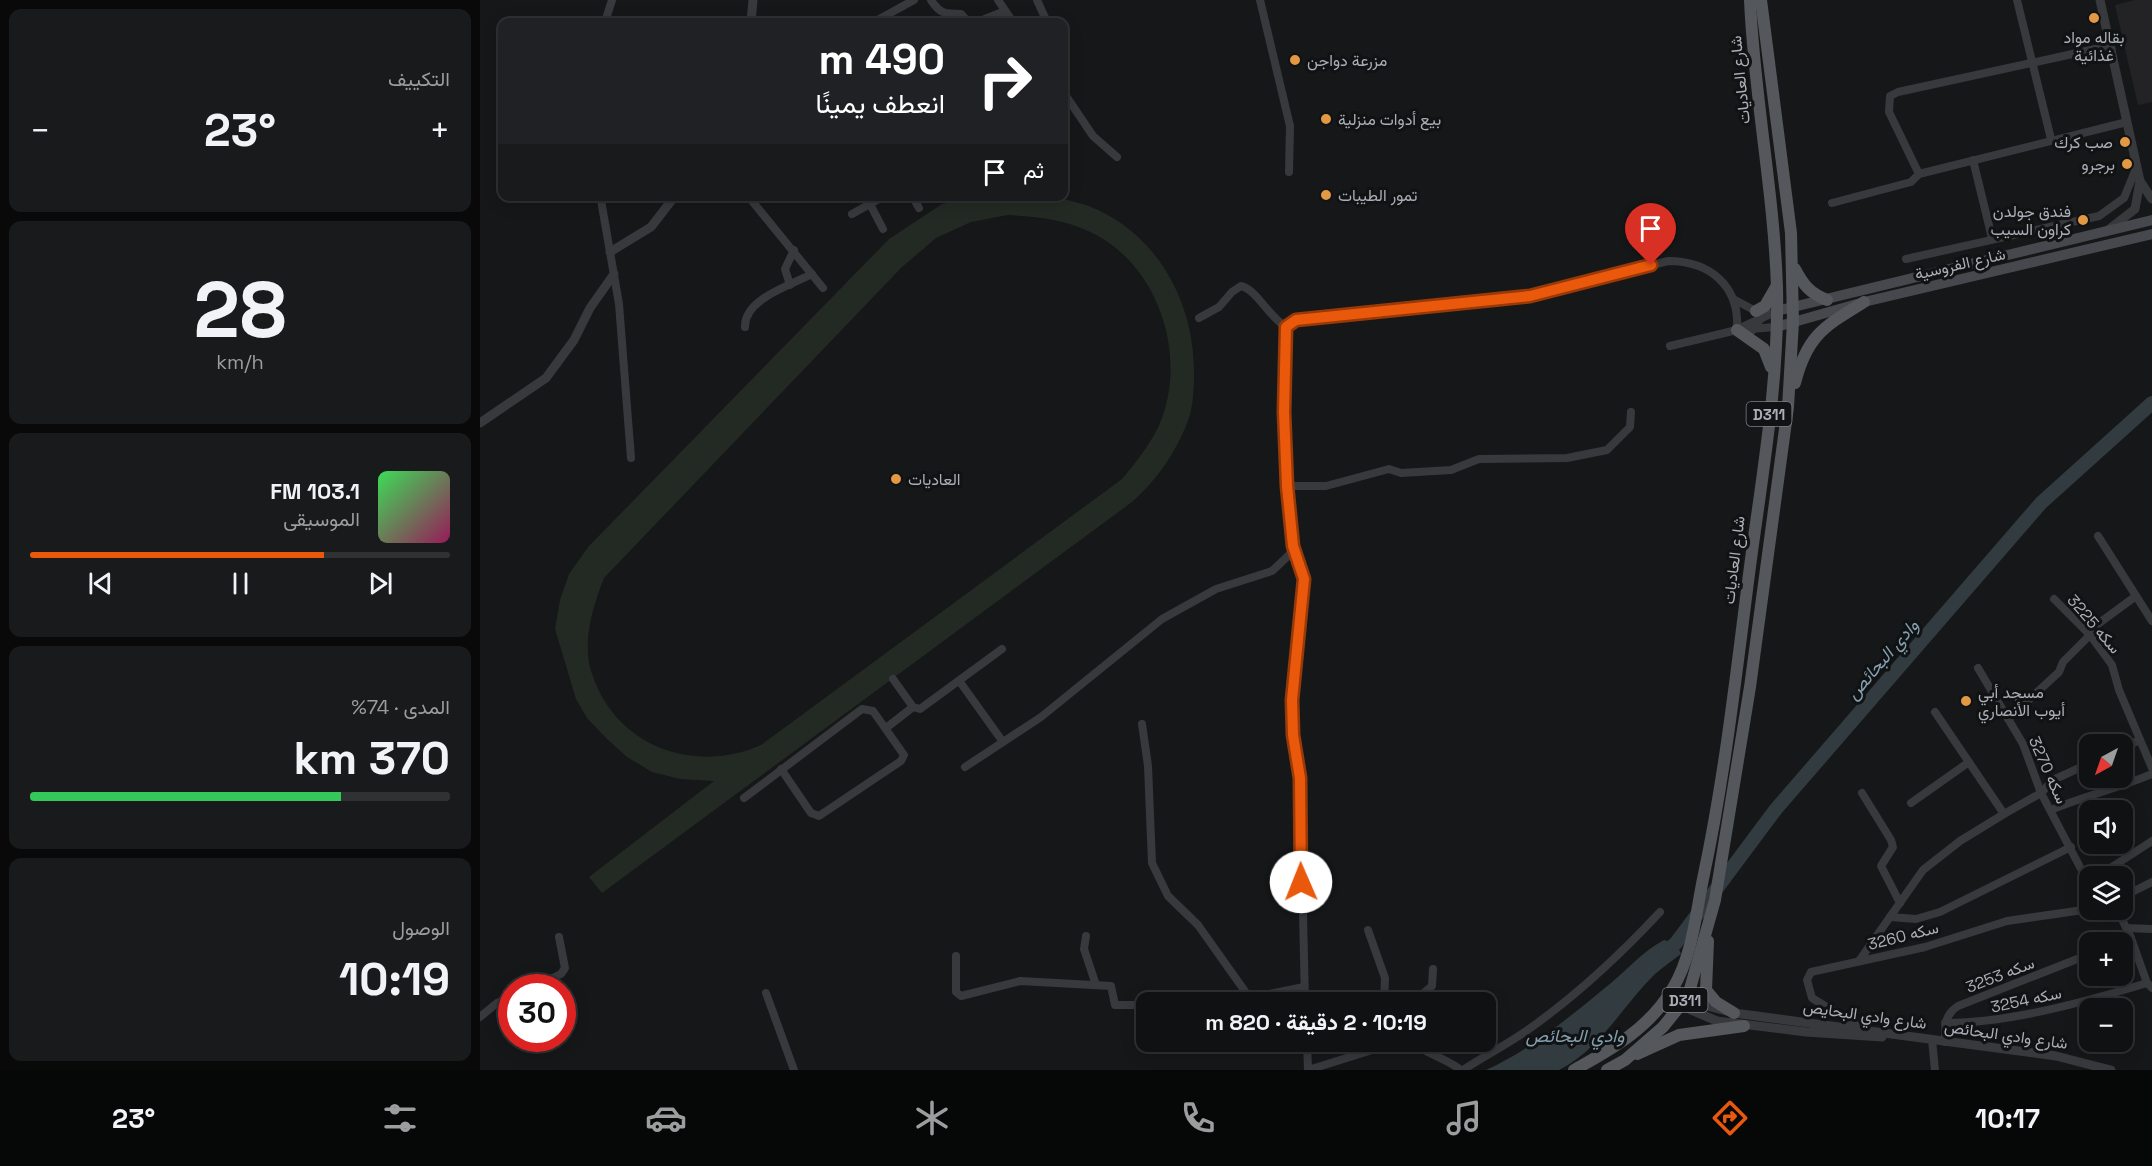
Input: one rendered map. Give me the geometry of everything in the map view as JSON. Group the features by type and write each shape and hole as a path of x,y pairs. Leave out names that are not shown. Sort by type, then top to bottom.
{"main road":[{"name":"شارع العاديات","path":"1574,1070 1618,1046 1649,1020 1671,992 1685,964 1714,827 1731,712 1773,376 1777,311 1777,286 1749,0"},
{"name":"شارع العاديات","path":"1607,1070 1625,1060 1663,1027 1685,1000 1715,900 1732,799 1788,407 1793,322 1793,266 1761,0"},
{"name":"شارع الفروسية","path":"1777,311 2152,220"},
{"name":"شارع الفروسية","path":"1776,327 1864,302 2152,234"},
{"path":"1793,266 1804,286 1812,294 1827,300"},
{"path":"1760,313 1777,286"},
{"path":"1788,407 1803,356 1810,341 1828,324 1864,302"},
{"path":"1737,330 1764,349 1773,376"},
{"path":"1708,929 1706,990 1716,1002 1734,1013"},
{"path":"1625,1060 1679,1035 1744,1026"}],"street":[{"path":"606,18 612,0"},
{"path":"752,18 753,0"},
{"path":"881,18 914,0"},
{"path":"931,0 940,12 949,15 961,14 964,18"},
{"path":"998,0 1010,18"},
{"path":"1037,0 1045,18"},
{"path":"1260,0 1290,126 1289,172"},
{"path":"2017,0 2051,139"},
{"path":"2100,0 2140,181 2135,209 2107,231"},
{"path":"987,18 1005,11"},
{"path":"1919,174 1889,112 1890,96 1898,92 2109,46"},
{"path":"1068,99 1093,136 1117,157"},
{"path":"1832,203 1911,182 1919,174 2051,139 2127,122"},
{"path":"1973,160 1992,238"},
{"path":"1906,259 2099,216 2124,198 2137,166"},
{"path":"2140,181 2152,199"},
{"path":"600,201 619,304 631,458"},
{"path":"610,252 651,227 671,201"},
{"path":"752,201 823,288"},
{"path":"852,214 875,201"},
{"path":"915,201 919,208"},
{"path":"870,204 883,229"},
{"path":"790,285 785,269 794,250"},
{"path":"1286,327 1296,320 1530,296 1668,261 1692,263 1714,273 1735,300 1760,313"},
{"path":"480,423 546,378 574,340 590,308 614,274"},
{"path":"745,327 750,311 766,298 812,274"},
{"path":"1199,318 1219,307 1232,292 1241,286 1255,295 1269,315 1286,327"},
{"path":"1735,300 1737,330"},
{"path":"1737,330 1760,313 1777,311"},
{"path":"1753,330 1760,313"},
{"path":"1286,327 1284,412 1287,486 1293,546 1304,579 1292,700 1293,735 1300,778 1304,992"},
{"path":"1670,346 1737,330 1776,327"},
{"path":"1287,486 1326,486 1389,469 1401,473 1451,470 1479,459 1557,460 1605,451 1630,427 1631,412"},
{"path":"2098,536 2152,621"},
{"path":"965,767 1041,717 1162,619 1216,589 1272,571 1288,555 1293,546"},
{"path":"2008,719 2059,672 2063,662 2089,633 2136,596"},
{"name":"سكه 3225","path":"2054,599 2089,633 2112,665 2119,690 2152,768"},
{"path":"893,679 914,707 920,709 960,682 1002,649"},
{"name":"سكه 3270","path":"1978,668 2023,744 2041,793 2081,866"},
{"path":"960,682 1003,742"},
{"path":"886,728 914,707"},
{"path":"744,798 781,769 862,709 873,711 903,752 903,759 819,816 811,813 781,769"},
{"path":"1935,712 2004,814"},
{"path":"1142,724 1148,766 1152,863 1168,896 1198,925 1245,992"},
{"path":"2133,744 2140,741"},
{"path":"1911,803 1969,762"},
{"path":"1859,961 1923,870 1960,841 2041,793 2053,780 2079,768"},
{"path":"2051,810 2084,796 2121,787 2152,774"},
{"path":"1862,793 1891,840 1893,847 1881,866 1900,903"},
{"path":"2113,866 2152,841"},
{"path":"1890,917 1916,919 1940,912 2071,846"},
{"path":"2133,892 2152,882"},
{"name":"سكه 3260","path":"1865,1030 1823,1007 1812,998 1808,980 1811,972 1925,947 2007,921 2079,911"},
{"path":"1423,1052 1462,1070 1528,1030 1572,996 1624,950 1660,912"},
{"path":"2123,920 2129,932"},
{"path":"2127,928 2152,929"},
{"path":"1368,930 1384,978 1384,992"},
{"path":"1086,936 1084,949 1096,985"},
{"path":"559,937 565,968 561,974"},
{"path":"2133,943 2149,985"},
{"path":"956,956 956,992 961,996 1020,981 1111,986 1115,1005 1136,1005"},
{"name":"سكه 3253","path":"1945,1023 1952,1010 1958,1005 2079,958"},
{"path":"1425,992 1432,986 1433,969"},
{"name":"سكه 3254","path":"1945,1023 1982,1023 2100,998 2149,985"},
{"path":"1276,992 1304,987"},
{"name":"شارع وادي البحايص","path":"1671,992 1717,1021 1744,1026 1932,1040"},
{"path":"766,993 794,1070"},
{"name":"شارع وادي البحايص","path":"1685,1000 1734,1013 1932,1040"},
{"path":"480,1017 498,1003"},
{"path":"1945,1023 1945,1042"},
{"path":"1932,1040 1935,1070"},
{"name":"شارع وادي البحائص","path":"1932,1040 2056,1056 2111,1070"},
{"path":"1307,1052 1308,1070 1362,1052"}],"shaded area":[{"path":"2135,0 2152,0 2152,102 2138,105 2115,5"},
{"path":"957,201 1068,201 1104,213 1125,226 1144,242 1172,281 1189,327 1193,351 1192,404 1188,421 1178,444 1158,475 1132,502 602,893 589,877 714,781 680,779 652,772 627,757 587,718 576,699 555,629 560,600 569,574 589,546 889,239 942,204","holes":["1008,215 1039,218 1078,227 1112,245 1132,263 1148,285 1160,310 1168,337 1171,364 1169,392 1162,418 1139,458 1122,479 761,745 735,754 709,757 683,755 659,747 637,735 618,718 602,697 591,671 588,636 596,600 604,578 901,268 936,238 971,222"]}],"water":[{"name":"وادي البحائص","path":"1664,940 1676,943 1681,954 1643,986 1599,1039 1574,1061 1559,1070 1486,1070 1503,1062 1551,1031 1643,954"}],"waterway":[{"name":"وادي البحائص","path":"1663,955 1676,943 1776,809 2041,503 2152,403"}],"place":[{"name":"بقاله مواد غذائية","path":"2094,18"},
{"name":"مزرعة دواجن","path":"1295,60"},
{"name":"بيع أدوات منزلية","path":"1326,119"},
{"name":"صب كرك","path":"2125,142"},
{"name":"برجرو","path":"2127,164"},
{"name":"تمور الطيبات","path":"1326,195"},
{"name":"فندق جولدن كراون السيب","path":"2083,220"},
{"name":"العاديات","path":"896,479"},
{"name":"مسجد أبي أيوب الأنصاري","path":"1966,701"}],"route":[{"path":"1301,882 1300,778 1293,735 1292,700 1304,579 1293,546 1287,486 1284,412 1286,327 1296,320 1530,296 1553,292 1651,265"}]}
